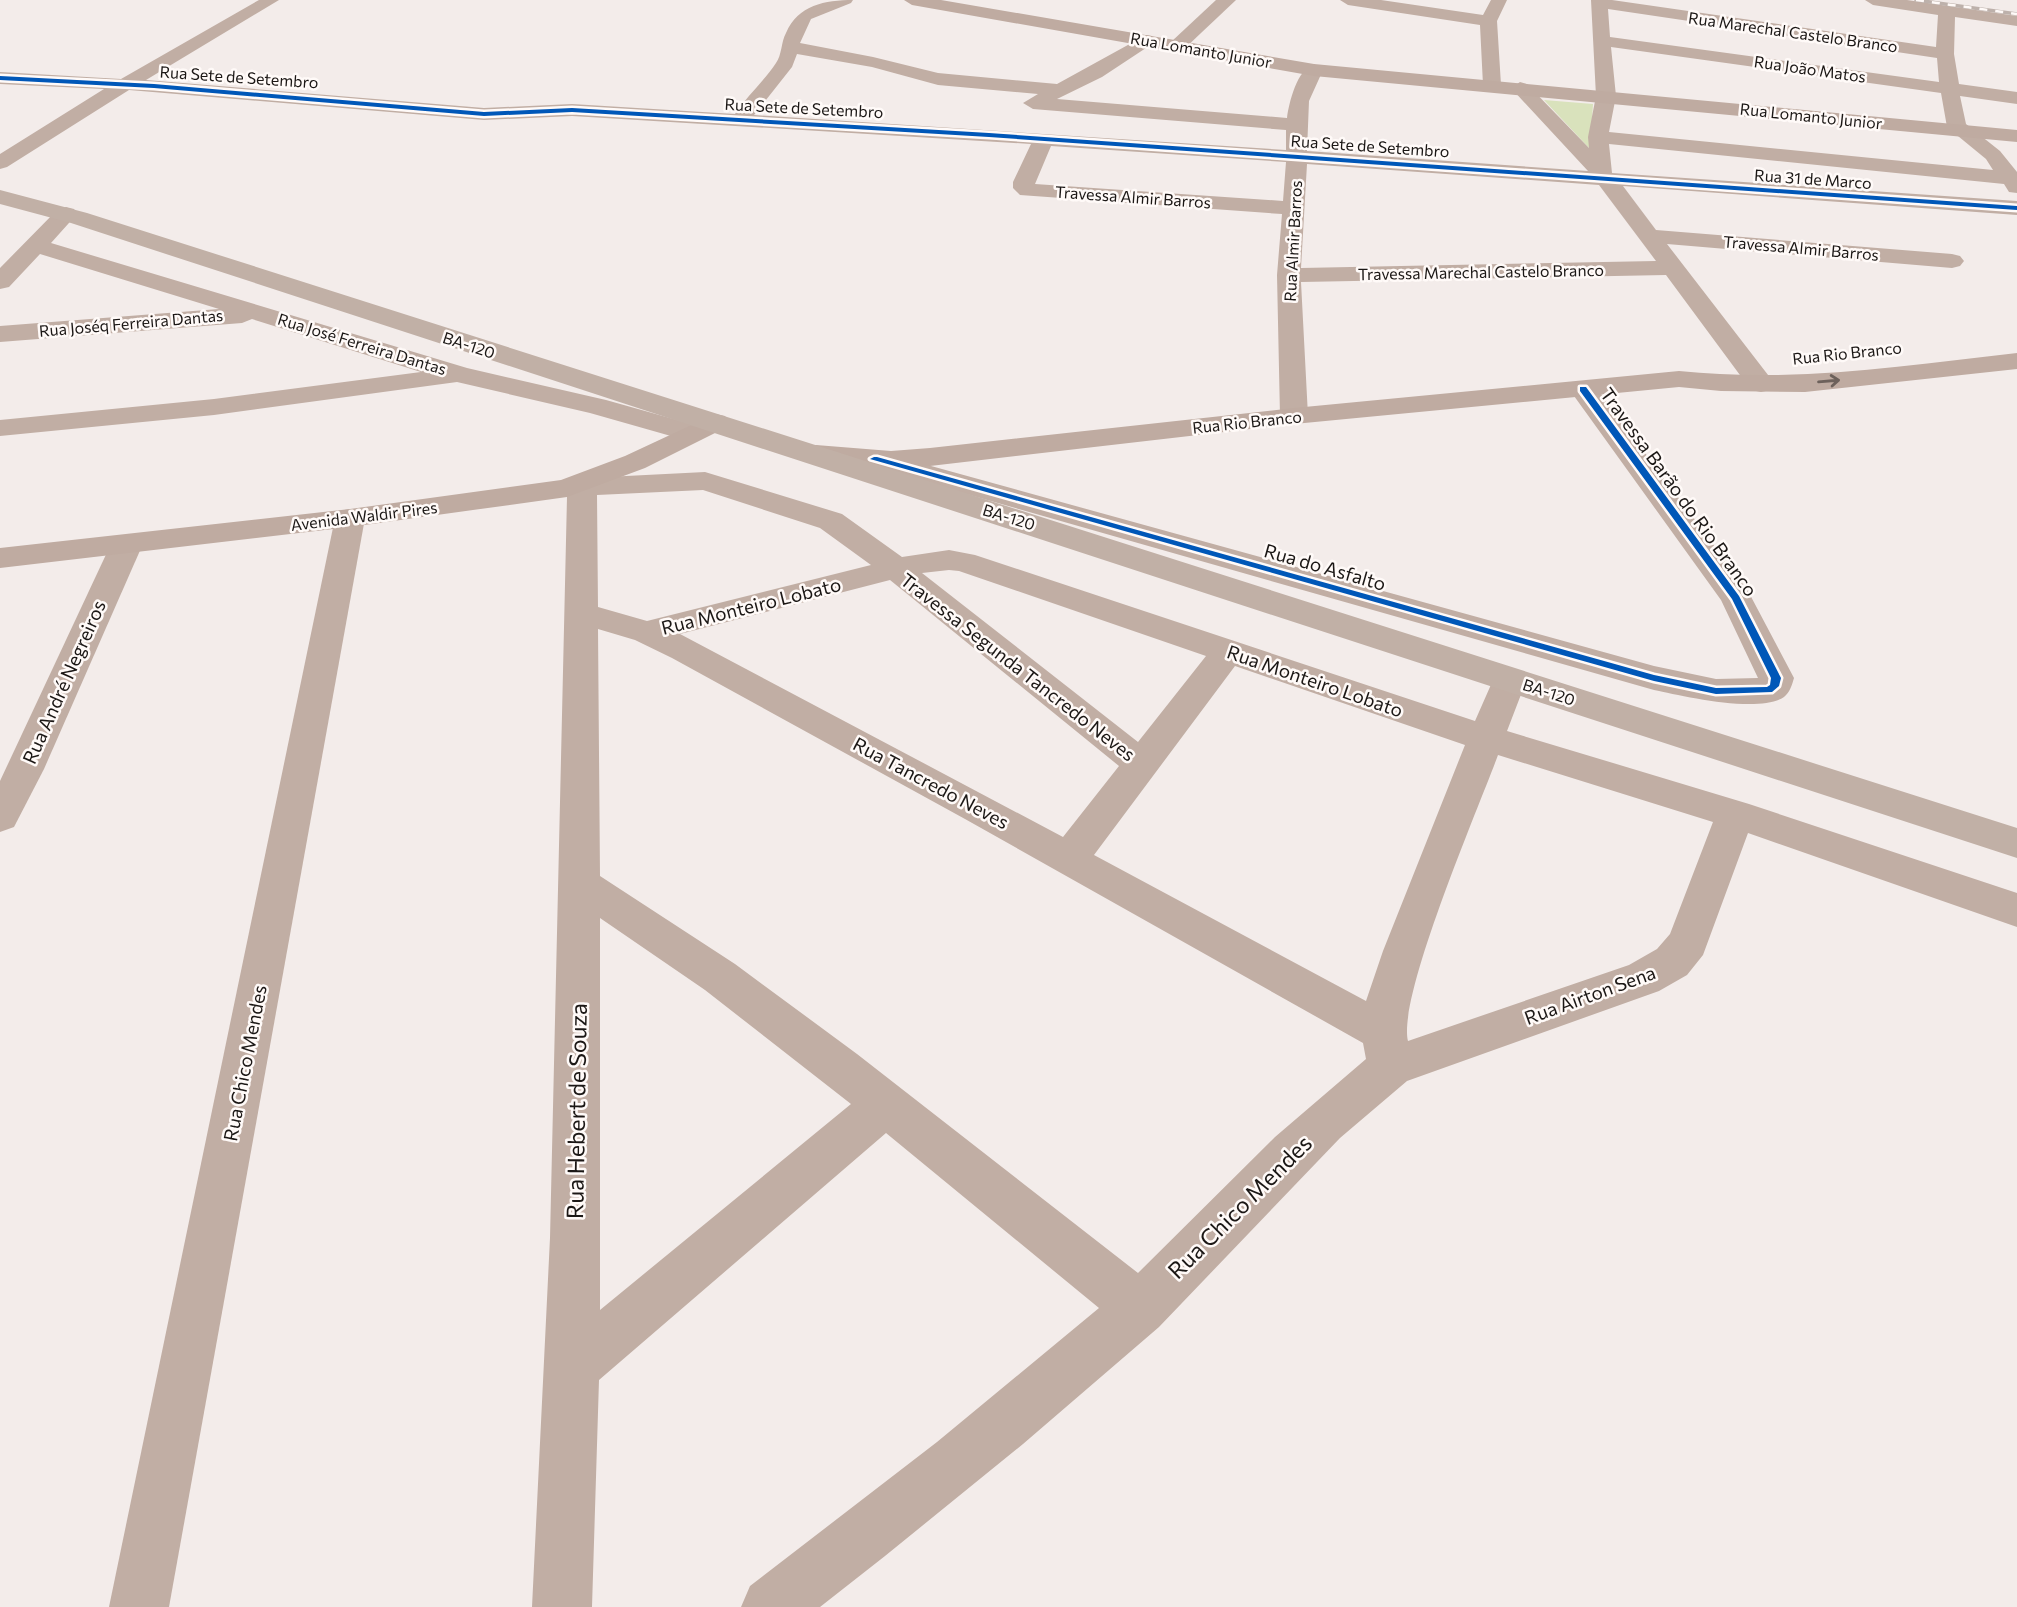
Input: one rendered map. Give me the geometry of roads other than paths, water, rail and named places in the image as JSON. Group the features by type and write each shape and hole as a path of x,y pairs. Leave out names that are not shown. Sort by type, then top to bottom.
{"main road":[{"name":"BA-120","path":"0,197 66,214 704,428 816,454 2017,843"}],"street":[{"path":"3,159 271,0"},
{"path":"741,119 786,63 794,33 804,16 845,0"},
{"name":"Rua Lomanto Junior","path":"912,0 1314,69 2017,136"},
{"path":"1177,46 1218,6 1228,0"},
{"path":"1348,0 1488,21"},
{"path":"1492,85 1488,21 1499,0"},
{"path":"1873,0 2017,21"},
{"name":"Rua Marechal Castelo Branco","path":"1604,176 1598,136 1606,96 1599,2 1945,54"},
{"path":"1947,10 1945,54 1954,119 1963,131 1993,155 2013,183"},
{"path":"989,135 1033,103 1095,73 1146,40"},
{"name":"Rua João Matos","path":"1603,41 2017,98"},
{"path":"791,47 873,62 938,79 1058,90"},
{"name":"Rua Almir Barros","path":"1294,416 1289,275 1297,157 1296,125 1299,101 1314,69"},
{"name":"Rua Sete de Setembro","path":"0,78 367,102 484,114 572,110 741,119 1604,176"},
{"path":"1520,88 1604,176 1754,374"},
{"path":"1033,103 1296,125"},
{"path":"1598,136 2013,183"},
{"name":"Travessa Almir Barros","path":"1043,141 1024,182 1024,188 1028,190 1294,208"},
{"name":"Rua 31 de Marco","path":"1604,176 2017,208"},
{"path":"4,272 66,214"},
{"name":"Travessa Almir Barros","path":"1650,236 1952,261"},
{"name":"Rua José Ferreira Dantas","path":"35,245 460,375 627,414 704,428"},
{"name":"Travessa Marechal Castelo Branco","path":"1289,275 1674,268"},
{"name":"Rua Joséq Ferreira Dantas","path":"0,334 261,313"},
{"name":"Rua Rio Branco","path":"816,454 874,459 930,457 1294,416 1679,379 1705,383 1754,374 1789,359"},
{"name":"Rua Rio Branco","path":"1754,374 1852,379 2017,360"},
{"path":"0,428 214,407 460,375"},
{"name":"Travessa Barão do Rio Branco","path":"1583,389 1736,598 1776,678 1774,686 1769,690"},
{"name":"Avenida Waldir Pires","path":"1,560 575,488 704,428"},
{"name":"Rua do Asfalto","path":"874,459 1654,678 1716,691 1769,690"},
{"path":"582,614 581,509 575,488 705,481 831,521 856,537 895,569"},
{"name":"Rua Chico Mendes","path":"139,1607 350,518"},
{"name":"Rua André Negreiros","path":"0,817 25,769 126,546"},
{"name":"Rua Monteiro Lobato","path":"647,632 895,569 938,561 964,562 1486,738 1735,814"},
{"name":"Travessa Segunda Tancredo Neves","path":"895,569 1142,765"},
{"name":"Rua Tancredo Neves","path":"582,614 647,632 1069,858 1203,935 1387,1049"},
{"name":"Rua Hebert de Souza","path":"562,1607 571,1369 581,884 582,614"},
{"name":"Travessa Segunda Tancredo Neves","path":"1069,858 1227,652"},
{"path":"1387,1049 1388,1002 1404,951 1509,680"},
{"path":"1735,814 2017,910"},
{"name":"Rua Airton Sena","path":"1387,1049 1644,978 1672,962 1688,943 1735,814"},
{"path":"581,884 720,977 887,1104 1140,1308"},
{"name":"Rua Chico Mendes","path":"771,1607 970,1451 1140,1308 1316,1130 1367,1084 1387,1049"},
{"path":"571,1369 887,1104"}],"railway":[{"path":"1916,0 2017,14"}]}
